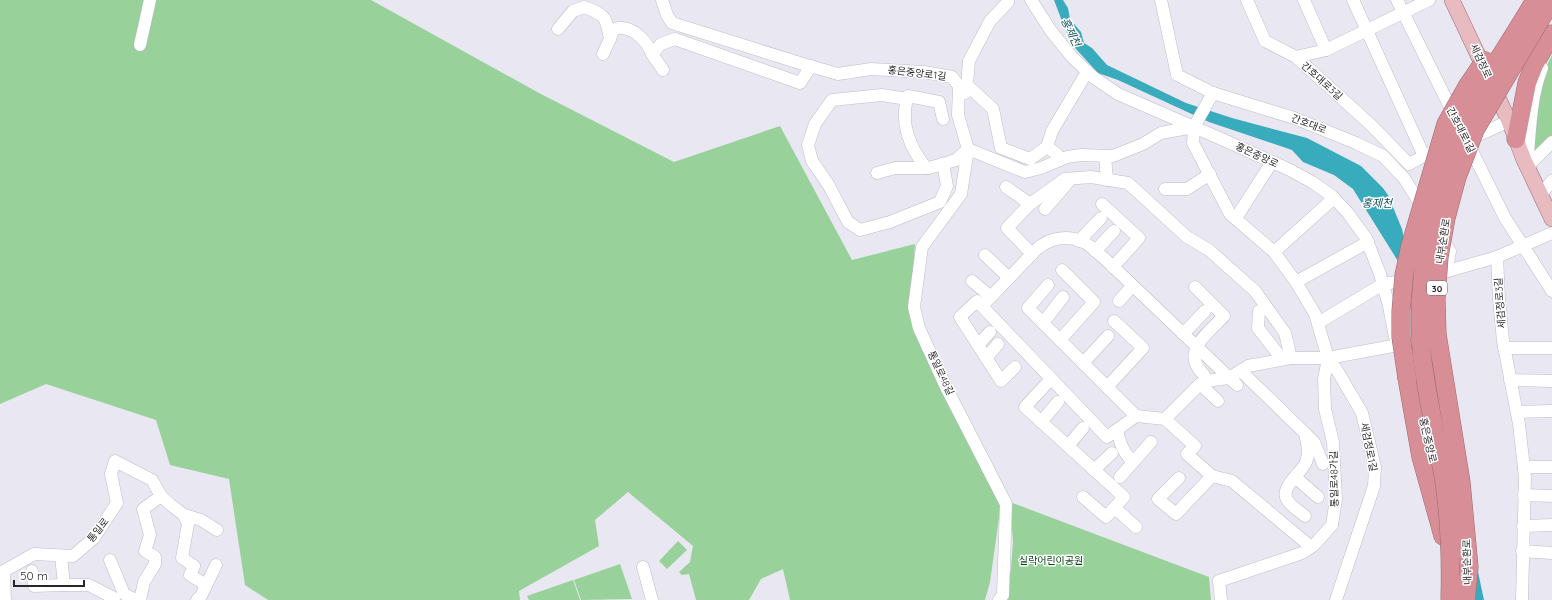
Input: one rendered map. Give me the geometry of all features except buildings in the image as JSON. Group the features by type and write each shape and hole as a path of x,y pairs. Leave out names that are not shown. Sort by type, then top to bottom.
{"highway":[{"name":"내부순환로","path":"1466,600 1469,567 1461,482 1436,334 1436,299 1439,257 1446,218 1457,177 1476,130 1552,0"},
{"name":"내부순환로","path":"1450,600 1451,558 1444,482 1422,355 1421,313 1423,267 1433,213 1444,172 1464,120 1492,68 1533,5"},
{"path":"1443,536 1420,457 1407,378 1401,337 1401,311 1404,275 1410,247 1446,124 1479,68 1500,41 1533,5"},
{"path":"1516,139 1527,82 1534,65 1552,34"}],"main road":[{"name":"세검정로","path":"1452,0 1509,122 1528,167 1545,199 1552,219"}],"street":[{"path":"140,45 150,0"},
{"name":"홍은중앙로1길","path":"662,0 667,15 679,30 838,74 871,69 924,72 952,77 958,86 958,115 968,149"},
{"path":"958,115 967,85 969,61 990,21 1008,2 1008,0"},
{"name":"홍은중앙로","path":"1031,0 1051,32 1087,72 1118,94 1272,162 1312,182 1334,198 1347,212 1366,238 1383,284 1389,306 1418,462 1443,536 1447,564 1447,600"},
{"name":"간호대로","path":"1161,0 1177,74 1212,92 1294,118 1356,143 1383,156 1404,178 1450,251 1447,271"},
{"path":"1247,0 1265,41 1296,58"},
{"path":"1304,0 1326,50 1366,29 1429,0"},
{"path":"1353,0 1424,156 1509,122"},
{"name":"간호대로1길","path":"1397,0 1505,218 1522,246"},
{"path":"558,29 573,11 584,6 600,13 607,21 610,39"},
{"path":"603,54 613,30 622,27 639,34 649,46 652,54 663,70"},
{"path":"652,54 661,44 675,39 800,83 810,66"},
{"name":"간호대로3길","path":"1296,58 1326,50"},
{"name":"세검정로","path":"1528,167 1532,114 1537,80 1552,50"},
{"name":"간호대로3길","path":"1296,58 1371,125 1409,164 1424,156"},
{"path":"967,85 993,109 1002,148 1030,159 1047,147 1052,131 1087,72"},
{"path":"877,173 895,168 926,168 943,164 956,160 968,149 1025,172 1041,168 1067,157 1081,155 1113,156 1143,144 1160,133 1194,127 1212,92"},
{"path":"907,99 882,95 832,100 815,124 808,145 812,161 828,184 848,222 860,230 890,222 940,202 946,186 943,164"},
{"path":"926,168 916,154 906,133 905,106 908,96 939,102 944,119"},
{"name":"세검정로1길","path":"1194,127 1193,143 1230,214 1274,252 1296,282 1315,314 1328,358 1362,413 1375,467 1374,486 1336,600"},
{"path":"1528,167 1552,142"},
{"path":"1047,147 1057,154 1060,160"},
{"name":"통일로48길","path":"968,149 960,194 922,247 914,307 920,328 946,387 1006,504 1003,595 999,600"},
{"path":"1105,156 1108,180"},
{"path":"1236,218 1272,162"},
{"path":"1165,188 1187,189 1210,174"},
{"path":"1032,254 1007,228 1030,204 1065,180 1091,177 1128,183 1187,237 1209,250 1255,291 1285,333 1287,359"},
{"path":"1045,209 1071,179"},
{"path":"1545,199 1552,181"},
{"path":"1006,187 1030,204"},
{"path":"1274,252 1334,198"},
{"path":"1102,204 1138,238 1113,267"},
{"path":"1079,241 1101,218"},
{"path":"1095,252 1114,231"},
{"path":"1318,323 1383,284 1434,275 1497,257 1552,233"},
{"path":"982,306 1039,246 1048,241 1068,237 1084,242 1113,267 1233,382"},
{"path":"1296,282 1368,242"},
{"path":"1522,246 1552,291"},
{"path":"985,255 1009,278"},
{"name":"세검정로3길","path":"1497,257 1499,300 1504,348 1517,412 1524,467 1522,600"},
{"path":"1060,340 1094,302 1062,270"},
{"path":"972,281 990,297"},
{"name":"홍은중앙로","path":"1383,284 1395,297 1409,343 1430,453 1457,548 1459,600"},
{"path":"1048,285 1028,308 1136,416 1165,419 1195,446 1187,454 1212,476 1232,481 1311,547"},
{"path":"1119,301 1132,286"},
{"path":"1195,287 1224,316 1196,346 1194,358 1196,368 1202,380 1218,401"},
{"path":"1043,323 1063,297"},
{"path":"1015,367 1001,381 960,318 977,301 1107,437 1136,416"},
{"path":"1183,334 1205,311"},
{"path":"1259,311 1258,328 1287,359"},
{"path":"1107,387 1143,348 1114,321"},
{"path":"978,345 990,332"},
{"path":"1083,363 1108,336"},
{"path":"1233,382 1241,370 1248,366 1287,359 1328,358 1409,343"},
{"path":"986,358 998,344"},
{"path":"1504,348 1552,348"},
{"name":"통일로48가길","path":"1221,600 1219,582 1302,553 1311,547 1332,525 1336,499 1333,442 1325,409 1324,379 1328,358"},
{"path":"1241,370 1314,442 1323,464"},
{"path":"1051,379 1025,407 1124,498 1106,517 1083,497"},
{"path":"1165,419 1202,380 1233,382"},
{"path":"1510,380 1552,381"},
{"path":"1041,422 1058,402"},
{"path":"1517,412 1552,411"},
{"path":"1068,446 1083,428"},
{"path":"1117,430 1125,454 1132,462"},
{"path":"1305,434 1308,446 1307,461 1289,483 1286,495 1287,501 1305,516"},
{"path":"1120,477 1151,442"},
{"path":"1094,470 1112,453"},
{"name":"통일로","path":"5,600 4,571 34,554 73,556 94,538 117,503 111,474 115,461 152,480 162,496 171,506 184,515 201,520 217,530"},
{"path":"1524,467 1552,467"},
{"path":"1179,478 1158,499 1176,514 1212,476"},
{"path":"1295,477 1318,497"},
{"path":"1524,495 1552,496"},
{"path":"140,600 144,582 155,564 155,557 145,550 150,536 143,509 162,496"},
{"path":"1115,508 1136,527"},
{"path":"184,515 188,524 182,558 194,566 190,575 206,585"},
{"path":"1523,526 1552,525"},
{"path":"1522,551 1552,553"},
{"path":"61,556 64,585"},
{"path":"110,560 124,594 136,600"},
{"path":"197,600 201,596 216,565"},
{"path":"643,567 652,600"},
{"path":"32,571 34,586 89,585 114,598"}],"green space":[{"path":"0,0 371,0 539,93 674,162 780,126 852,260 915,244 910,318 949,404 1001,504 990,582 985,600 790,600 783,569 761,579 749,600 696,600 689,574 682,575 679,572 690,562 693,546 628,492 595,520 599,546 519,591 520,600 268,600 245,585 229,479 170,465 156,420 46,384 0,404"},
{"path":"1552,55 1552,139 1530,163 1539,81"},
{"name":"실락어린이공원","path":"1010,502 1209,577 1211,600 1005,600 1011,569 1013,541"},
{"path":"678,541 687,550 667,569 659,561"},
{"path":"620,564 632,599 581,600 574,580"},
{"path":"573,580 580,600 529,600 527,596"}],"water":[{"name":"홍제천","path":"1054,0 1063,0 1068,8 1070,19 1081,32 1084,43 1092,48 1107,65 1186,103 1232,118 1307,138 1361,166 1383,188 1388,195 1402,229 1412,275 1426,313 1484,600 1475,600 1465,566 1427,366 1406,274 1353,189 1334,175 1303,162 1292,150 1209,122 1118,80 1098,73 1076,49 1065,29"}]}
